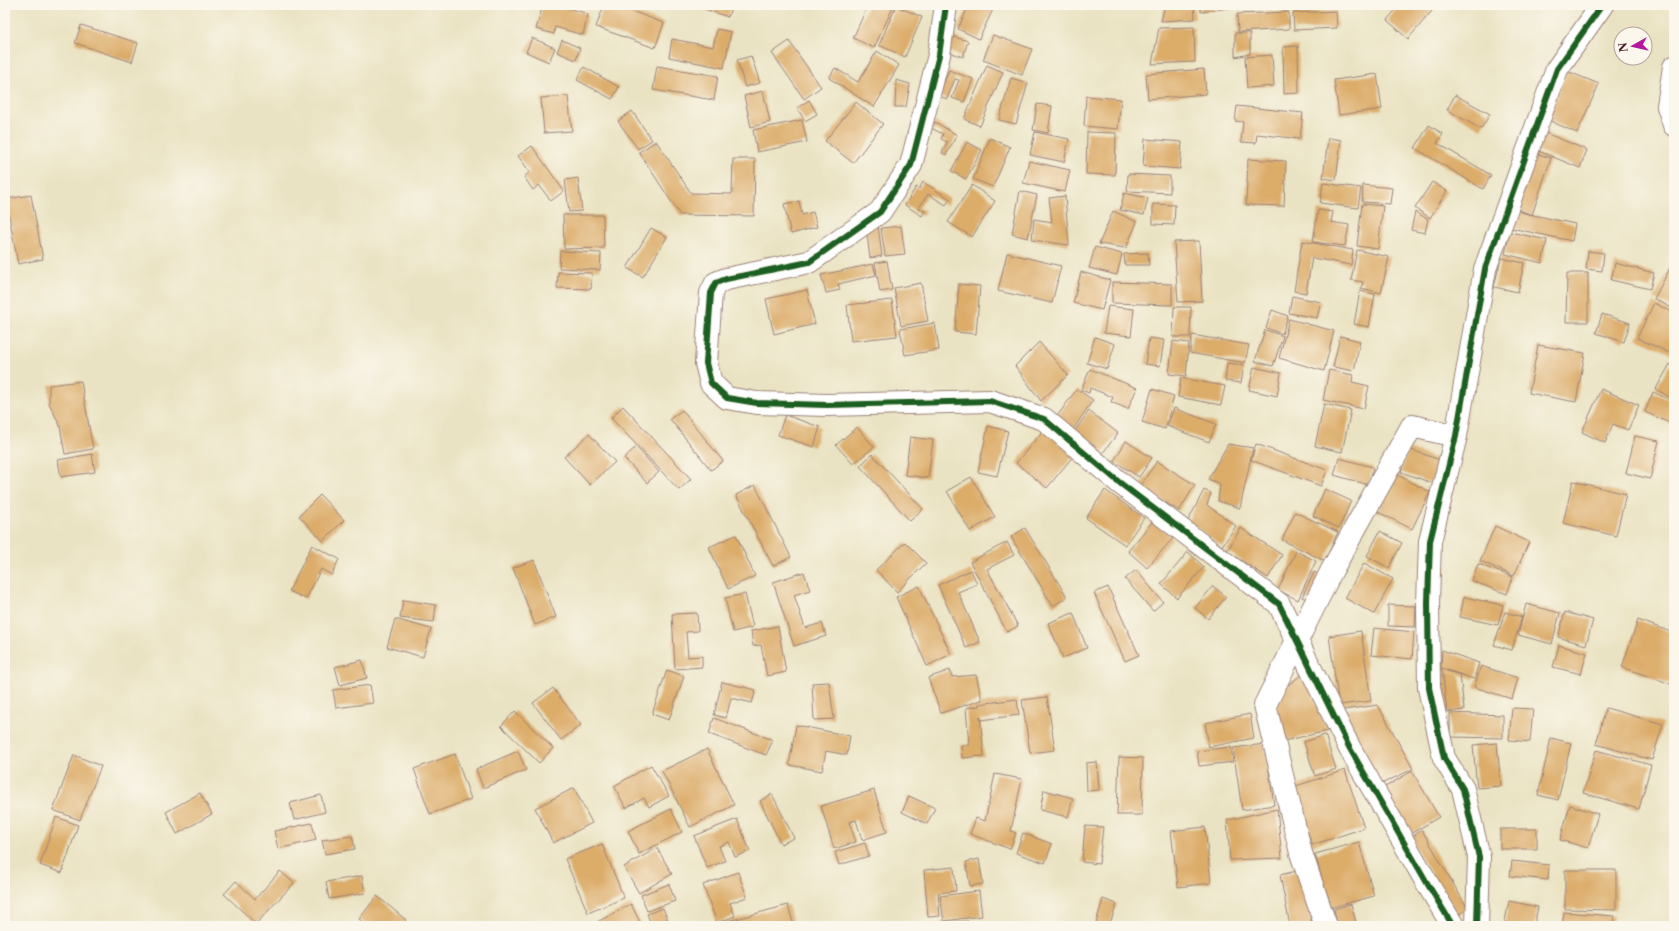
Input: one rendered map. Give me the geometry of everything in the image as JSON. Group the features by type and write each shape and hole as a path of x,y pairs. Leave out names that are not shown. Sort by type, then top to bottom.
{"street":[{"path":"946,5 939,55 911,165 880,212 809,262 726,279 716,283 711,293 706,363 710,383 727,398 757,403 827,405 990,401 1044,419 1120,483 1279,604 1349,747 1453,926"},
{"path":"1477,926 1479,857 1463,789 1444,758 1429,688 1428,603 1430,541 1456,436 1485,269 1557,69 1602,5"},
{"path":"1674,67 1668,106 1674,125"},
{"path":"1326,926 1301,854 1265,705 1332,570 1412,426 1456,436"}],"building":[{"path":"543,5 558,5 588,14 583,35 555,27 554,34 536,29"},
{"path":"604,5 615,5 664,23 655,48 596,27"},
{"path":"693,5 732,5 728,17"},
{"path":"868,5 894,5 874,48 853,38"},
{"path":"969,5 995,5 979,39 958,29"},
{"path":"1165,5 1194,5 1195,19 1161,21"},
{"path":"1200,5 1241,5 1241,6 1201,12"},
{"path":"1400,5 1437,5 1408,39 1387,20"},
{"path":"896,6 922,17 905,57 879,45"},
{"path":"1336,11 1337,28 1294,30 1293,13"},
{"path":"1289,12 1289,29 1238,32 1237,14"},
{"path":"81,25 138,43 132,62 75,43"},
{"path":"1194,27 1195,62 1152,64 1159,28"},
{"path":"717,29 731,32 724,68 669,57 672,39 713,47"},
{"path":"1235,33 1250,33 1250,54 1235,57"},
{"path":"948,35 968,41 963,57 944,50"},
{"path":"993,35 1032,49 1022,75 983,60"},
{"path":"532,38 555,48 549,62 526,52"},
{"path":"562,40 580,48 576,60 557,52"},
{"path":"789,41 821,87 804,99 772,53"},
{"path":"1298,46 1299,93 1284,94 1283,47"},
{"path":"877,51 899,65 874,107 829,78 835,68 858,82"},
{"path":"1272,55 1274,86 1247,88 1245,57"},
{"path":"751,56 760,83 745,87 737,60"},
{"path":"987,65 1003,72 980,126 964,119"},
{"path":"657,66 718,76 714,100 653,90"},
{"path":"584,67 619,87 612,99 577,80"},
{"path":"1204,69 1206,94 1148,99 1146,74"},
{"path":"949,70 973,79 964,102 952,98 959,80 955,79 947,99 939,96"},
{"path":"1567,71 1599,84 1577,133 1546,119"},
{"path":"1377,74 1382,109 1339,115 1334,80"},
{"path":"1011,78 1028,83 1016,124 999,120"},
{"path":"896,80 910,84 906,107 895,107"},
{"path":"763,91 770,122 751,127 744,96"},
{"path":"1455,95 1490,114 1481,129 1447,110"},
{"path":"568,96 572,131 544,133 541,98"},
{"path":"1086,96 1121,99 1118,129 1084,126"},
{"path":"809,100 817,114 805,121 797,108"},
{"path":"856,102 883,124 853,163 825,141"},
{"path":"1037,104 1052,106 1048,133 1033,130"},
{"path":"1237,106 1303,113 1300,139 1257,134 1256,143 1241,142 1243,122 1235,121"},
{"path":"632,111 652,140 638,149 618,121"},
{"path":"802,120 807,142 757,152 753,130"},
{"path":"935,122 957,135 946,155 942,153 947,142 941,139 943,134 931,128"},
{"path":"1429,125 1443,134 1437,143 1491,175 1483,189 1415,148"},
{"path":"1035,132 1069,139 1064,162 1030,155"},
{"path":"1087,132 1116,133 1115,175 1086,174"},
{"path":"1543,132 1587,150 1580,168 1536,150"},
{"path":"990,138 1010,147 993,187 973,179"},
{"path":"1328,138 1341,140 1336,180 1323,178"},
{"path":"1145,139 1182,142 1180,169 1143,166"},
{"path":"656,141 691,193 732,194 733,159 755,159 754,216 680,215 639,152"},
{"path":"967,142 982,150 966,179 951,171"},
{"path":"532,146 564,191 551,201 539,185 533,190 524,177 530,172 518,156"},
{"path":"1535,153 1551,158 1532,215 1516,209"},
{"path":"1248,159 1286,161 1284,206 1246,205"},
{"path":"1029,161 1070,170 1065,192 1023,183"},
{"path":"1128,174 1170,176 1170,193 1127,191"},
{"path":"578,178 582,211 569,212 565,180"},
{"path":"923,182 950,199 946,205 928,194 919,208 925,211 922,216 905,205 916,187 919,189"},
{"path":"1432,182 1447,191 1430,218 1415,208"},
{"path":"1323,183 1361,188 1358,208 1320,203"},
{"path":"972,185 995,201 972,237 948,222"},
{"path":"1363,185 1392,188 1390,204 1362,202"},
{"path":"1020,191 1037,195 1028,238 1012,234"},
{"path":"1124,193 1148,198 1144,215 1120,210"},
{"path":"31,195 43,259 18,264 6,199"},
{"path":"1065,196 1069,245 1032,240 1034,219 1052,222 1049,198"},
{"path":"799,201 802,215 813,212 817,227 791,234 784,204"},
{"path":"1153,204 1175,205 1174,225 1153,224"},
{"path":"1362,204 1383,206 1378,249 1357,246"},
{"path":"1318,210 1333,212 1331,222 1349,225 1345,246 1313,242"},
{"path":"1113,211 1137,222 1126,248 1099,244"},
{"path":"1515,211 1575,224 1572,241 1511,228"},
{"path":"1415,212 1428,219 1425,233 1411,230"},
{"path":"563,215 603,215 604,248 564,249"},
{"path":"878,225 882,256 870,258 866,227"},
{"path":"901,226 905,254 885,256 881,228"},
{"path":"651,228 667,237 643,277 627,268"},
{"path":"1510,232 1547,240 1542,263 1505,254"},
{"path":"1199,241 1202,301 1178,302 1174,242"},
{"path":"1302,241 1353,250 1351,265 1312,258 1306,293 1294,291"},
{"path":"1095,247 1122,254 1117,275 1089,268"},
{"path":"1357,250 1389,257 1381,293 1361,288 1363,282 1351,280"},
{"path":"560,251 601,253 600,270 559,268"},
{"path":"1588,251 1604,253 1602,271 1586,269"},
{"path":"1007,253 1061,266 1052,303 998,291"},
{"path":"1148,253 1149,265 1125,265 1124,254"},
{"path":"1501,258 1524,263 1518,292 1494,287"},
{"path":"887,261 892,290 880,292 875,263"},
{"path":"1615,263 1654,273 1650,289 1611,280"},
{"path":"873,264 876,275 838,284 840,290 826,293 821,275"},
{"path":"1672,264 1674,265 1674,309 1654,299"},
{"path":"558,272 592,273 591,289 557,288"},
{"path":"1081,272 1110,280 1102,310 1073,303"},
{"path":"1567,273 1588,273 1588,322 1566,322"},
{"path":"1112,282 1172,284 1172,305 1112,303"},
{"path":"921,283 928,321 901,326 894,288"},
{"path":"959,284 980,286 976,334 955,332"},
{"path":"807,290 815,324 774,334 766,299"},
{"path":"1360,291 1375,294 1369,327 1354,324"},
{"path":"1292,296 1321,302 1317,318 1289,313"},
{"path":"892,300 897,336 851,341 847,305"},
{"path":"1654,303 1674,313 1674,355 1637,338"},
{"path":"1108,306 1134,309 1131,336 1104,333"},
{"path":"1174,307 1191,307 1190,337 1173,337"},
{"path":"1272,310 1288,316 1282,334 1266,328"},
{"path":"1602,314 1630,323 1624,342 1596,333"},
{"path":"1289,319 1334,331 1324,371 1279,358"},
{"path":"935,323 939,350 905,355 900,329"},
{"path":"1265,330 1283,336 1273,366 1255,361"},
{"path":"1192,335 1249,345 1245,363 1190,353"},
{"path":"1340,336 1360,341 1354,371 1333,367"},
{"path":"1095,337 1115,344 1107,369 1087,363"},
{"path":"1149,338 1164,340 1160,366 1145,364"},
{"path":"1173,341 1189,343 1186,376 1169,374"},
{"path":"1039,342 1068,375 1041,401 1015,366"},
{"path":"1538,345 1585,353 1576,402 1529,393"},
{"path":"1227,363 1244,365 1241,383 1225,381"},
{"path":"1670,364 1674,367 1674,400 1656,389"},
{"path":"1254,367 1281,373 1277,396 1249,390"},
{"path":"1090,369 1137,388 1128,409 1111,402 1113,397 1090,388 1089,393 1081,390"},
{"path":"1329,370 1353,375 1352,382 1369,386 1364,409 1323,400"},
{"path":"1181,378 1225,386 1221,405 1178,397"},
{"path":"81,381 93,449 65,454 60,426 49,403 49,385"},
{"path":"1077,389 1093,400 1072,431 1055,419"},
{"path":"1152,389 1174,396 1165,429 1142,422"},
{"path":"1601,389 1639,405 1628,430 1613,424 1605,443 1582,432"},
{"path":"1653,392 1674,402 1674,425 1645,412"},
{"path":"1324,404 1351,410 1342,452 1315,446"},
{"path":"623,406 691,479 679,490 611,418"},
{"path":"1174,408 1216,424 1209,442 1167,426"},
{"path":"682,410 723,461 711,470 670,419"},
{"path":"1089,411 1118,433 1102,454 1073,433"},
{"path":"785,415 820,427 814,447 778,435"},
{"path":"988,426 1008,431 997,476 978,472"},
{"path":"857,427 874,447 853,464 836,445"},
{"path":"1044,429 1074,455 1047,488 1016,463"},
{"path":"589,434 615,462 590,485 564,457"},
{"path":"1635,436 1659,441 1650,479 1626,473"},
{"path":"910,437 933,440 928,478 905,475"},
{"path":"1126,441 1152,458 1139,477 1114,461"},
{"path":"1228,444 1253,448 1240,508 1218,501 1220,484 1208,479"},
{"path":"1256,444 1327,470 1321,486 1251,460"},
{"path":"636,447 659,472 647,483 624,458"},
{"path":"1409,449 1443,461 1435,484 1401,472"},
{"path":"92,454 95,472 61,477 58,460"},
{"path":"872,454 923,509 910,521 860,466"},
{"path":"1339,458 1373,467 1369,485 1334,475"},
{"path":"1157,461 1195,485 1179,511 1140,486"},
{"path":"1396,474 1430,492 1412,529 1378,512"},
{"path":"971,477 995,517 970,531 947,491"},
{"path":"1573,481 1626,494 1616,536 1563,523"},
{"path":"755,485 791,557 773,566 736,495"},
{"path":"1325,489 1351,501 1339,528 1313,516"},
{"path":"1105,490 1144,518 1125,545 1086,518"},
{"path":"1204,490 1211,493 1207,505 1236,526 1222,546 1188,521"},
{"path":"320,495 344,520 323,541 299,516"},
{"path":"1295,512 1338,532 1325,561 1282,540"},
{"path":"1153,521 1173,538 1147,568 1128,551"},
{"path":"1495,526 1529,542 1514,576 1480,561"},
{"path":"1025,528 1067,597 1053,606 1011,537"},
{"path":"1241,528 1282,555 1268,578 1227,551"},
{"path":"1380,531 1402,543 1389,568 1367,556"},
{"path":"736,535 755,576 728,589 709,547"},
{"path":"905,542 926,563 897,592 876,570"},
{"path":"1007,542 1014,555 987,569 1018,626 1007,632 970,562"},
{"path":"312,545 339,559 332,575 321,569 306,599 289,591"},
{"path":"1296,551 1316,561 1298,600 1278,590"},
{"path":"1188,552 1204,567 1177,598 1161,584"},
{"path":"534,560 556,617 535,625 513,568"},
{"path":"1364,563 1393,579 1374,614 1345,598"},
{"path":"1478,564 1513,577 1507,594 1472,581"},
{"path":"971,570 977,584 958,592 980,642 966,648 938,585"},
{"path":"1136,570 1163,602 1153,611 1125,579"},
{"path":"804,572 810,590 794,595 805,628 822,623 826,636 794,646 773,582"},
{"path":"1314,572 1326,578 1314,603 1302,597"},
{"path":"919,586 951,654 927,666 896,597"},
{"path":"1213,586 1226,597 1208,619 1195,608"},
{"path":"1108,587 1139,655 1125,661 1094,593"},
{"path":"745,594 753,627 733,632 725,598"},
{"path":"1464,597 1503,605 1498,625 1460,617"},
{"path":"403,600 436,605 434,622 400,618"},
{"path":"1526,604 1560,613 1552,644 1518,635"},
{"path":"1388,605 1416,606 1415,627 1388,626"},
{"path":"1505,612 1522,617 1512,650 1494,645"},
{"path":"1565,612 1593,620 1586,645 1558,637"},
{"path":"697,613 698,631 686,632 688,657 702,656 702,667 675,669 672,614"},
{"path":"1073,613 1087,648 1063,658 1048,623"},
{"path":"395,619 431,629 423,657 387,647"},
{"path":"1638,620 1674,633 1674,685 1622,667"},
{"path":"778,626 786,672 767,676 761,645 753,646 751,631"},
{"path":"1374,628 1414,632 1412,659 1371,655"},
{"path":"1361,631 1371,701 1339,705 1329,636"},
{"path":"1559,645 1587,653 1581,674 1553,667"},
{"path":"1442,650 1479,663 1474,679 1441,668"},
{"path":"362,660 367,678 340,685 335,667"},
{"path":"1481,666 1518,678 1512,699 1474,687"},
{"path":"1442,669 1460,675 1464,710 1447,712"},
{"path":"667,670 684,676 669,720 652,714"},
{"path":"950,670 952,677 976,675 982,700 941,713 928,678"},
{"path":"1304,673 1328,731 1279,742 1269,699"},
{"path":"722,682 756,690 752,703 731,698 726,718 714,715"},
{"path":"829,682 834,719 814,720 812,683"},
{"path":"370,685 373,703 336,708 333,690"},
{"path":"553,688 581,725 561,740 533,703"},
{"path":"1047,697 1055,750 1030,753 1022,700"},
{"path":"1017,699 1019,715 981,720 980,716 984,756 962,758 961,745 969,745 966,708 979,706 979,704"},
{"path":"1378,705 1413,769 1377,786 1343,710"},
{"path":"1512,708 1533,709 1530,742 1509,740"},
{"path":"1606,708 1663,724 1652,760 1596,744"},
{"path":"515,711 553,748 539,763 501,726"},
{"path":"1450,713 1503,715 1503,738 1450,737"},
{"path":"1250,714 1254,738 1209,747 1205,723"},
{"path":"714,718 773,740 766,755 709,734"},
{"path":"796,725 850,736 847,755 826,751 822,771 789,765"},
{"path":"1325,735 1336,769 1315,776 1304,742"},
{"path":"1551,738 1571,743 1558,800 1538,795"},
{"path":"1497,743 1501,786 1477,788 1473,745"},
{"path":"1265,744 1274,805 1242,810 1233,748"},
{"path":"1231,747 1233,762 1199,766 1197,751"},
{"path":"707,749 734,805 690,827 662,771"},
{"path":"1596,750 1651,765 1639,809 1583,793"},
{"path":"518,751 526,770 483,788 476,769"},
{"path":"455,754 471,799 430,814 414,769"},
{"path":"74,755 101,766 80,820 53,810"},
{"path":"1119,757 1143,758 1142,815 1117,815"},
{"path":"1097,762 1099,790 1087,791 1086,763"},
{"path":"651,765 669,796 649,807 644,798 626,808 614,786"},
{"path":"1345,770 1364,828 1312,845 1293,787"},
{"path":"1412,771 1439,817 1407,836 1380,790"},
{"path":"995,774 1022,779 1011,831 1016,833 1010,849 970,834 976,818 985,821"},
{"path":"574,788 592,823 553,843 535,808"},
{"path":"874,790 887,832 862,840 856,820 849,822 856,842 834,849 821,806"},
{"path":"1044,790 1073,798 1068,817 1040,810"},
{"path":"200,793 212,814 177,834 166,812"},
{"path":"772,794 794,838 781,844 760,801"},
{"path":"321,795 325,812 294,820 290,803"},
{"path":"909,796 935,808 927,824 902,812"},
{"path":"1570,805 1598,814 1588,848 1560,840"},
{"path":"671,809 682,832 639,854 628,831"},
{"path":"1277,809 1282,858 1230,860 1227,820"},
{"path":"56,817 78,825 62,873 40,865"},
{"path":"737,819 750,851 735,857 729,842 719,846 725,861 707,868 694,836"},
{"path":"312,823 316,840 278,849 274,831"},
{"path":"1085,826 1103,827 1099,864 1082,862"},
{"path":"1205,827 1211,883 1178,887 1171,831"},
{"path":"1500,829 1537,829 1537,849 1500,849"},
{"path":"1422,830 1468,909 1456,916 1410,838"},
{"path":"1023,833 1052,844 1045,863 1016,853"},
{"path":"352,836 355,849 325,854 322,840"},
{"path":"1359,842 1374,896 1330,908 1315,854"},
{"path":"865,843 869,856 839,865 835,852"},
{"path":"602,844 624,898 588,913 565,859"},
{"path":"657,848 672,874 639,893 624,867"},
{"path":"979,859 983,884 970,886 966,862"},
{"path":"1512,861 1549,865 1548,880 1510,876"},
{"path":"954,867 956,891 938,893 940,916 928,917 924,870"},
{"path":"1301,870 1312,926 1290,926 1280,875"},
{"path":"1565,870 1616,870 1616,910 1565,909"},
{"path":"280,871 294,883 256,924 224,894 236,881 255,899"},
{"path":"738,872 747,897 730,903 735,916 717,923 703,885"},
{"path":"362,876 365,893 329,899 326,882"},
{"path":"669,884 675,901 647,911 641,895"},
{"path":"979,891 982,916 944,921 940,896"},
{"path":"377,896 406,920 401,926 368,926 359,919"},
{"path":"1103,899 1117,904 1109,926 1095,926"},
{"path":"1509,901 1538,907 1534,926 1504,926"},
{"path":"631,904 642,926 599,926 597,922"},
{"path":"1351,904 1357,926 1338,926 1334,909"},
{"path":"788,905 794,926 722,926 721,923"},
{"path":"663,908 670,926 652,926 647,914"},
{"path":"1564,912 1614,916 1613,926 1562,926"},
{"path":"968,921 968,926 928,926 928,924"}],"cycle path":[{"path":"946,5 939,55 911,165 880,212 809,262 726,279 716,283 711,293 706,363 711,383 727,398 757,403 827,405 990,401 1044,419 1120,483 1279,604 1349,747 1453,926"},
{"path":"1477,926 1479,857 1463,789 1444,758 1429,688 1428,603 1430,541 1456,436 1485,269 1557,69 1602,5"}]}
